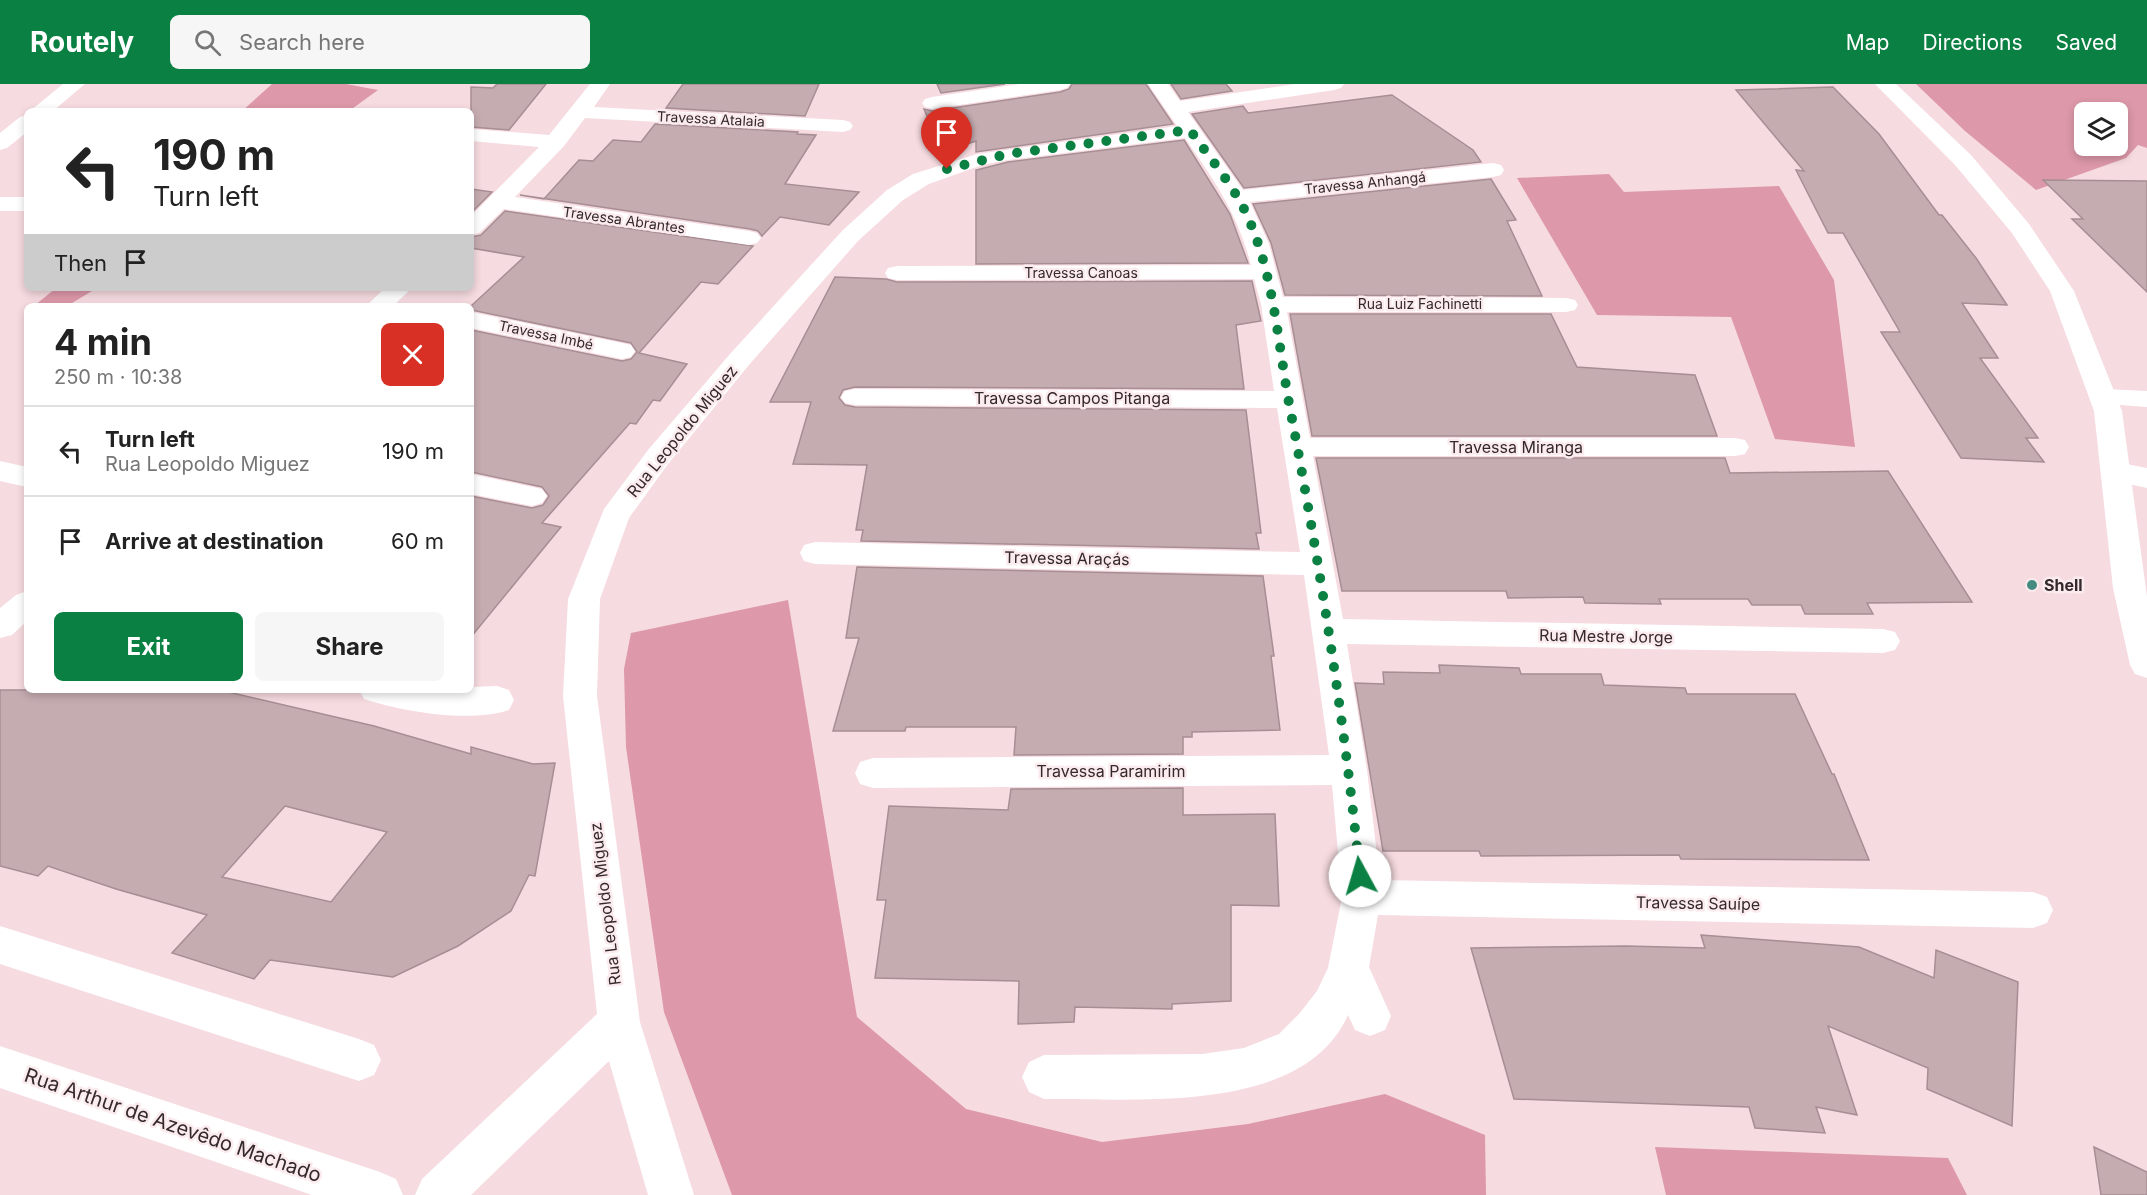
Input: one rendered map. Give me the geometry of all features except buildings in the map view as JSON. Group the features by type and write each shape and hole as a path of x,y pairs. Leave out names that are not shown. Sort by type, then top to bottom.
{"street":[{"path":"44,108 75,84"},
{"path":"474,225 500,202 557,142 600,84"},
{"path":"932,103 1060,84"},
{"name":"Rua Leopoldo Miguez","path":"671,1195 620,1022 580,696 584,599 615,516 658,457 739,360 850,236 895,195 947,169 1174,107 1334,84"},
{"path":"1885,84 1964,160 2021,229 2043,259 2062,291 2104,397 2138,591 2147,665"},
{"path":"1044,1077 1202,1076 1244,1069 1294,1049 1314,1029 1332,1005 1348,968 1362,897 1349,770 1329,631 1273,304 1250,221 1237,197 1174,107"},
{"name":"Travessa Atalaia","path":"580,112 843,126"},
{"path":"0,121 24,121"},
{"path":"0,144 24,124"},
{"path":"474,135 557,142"},
{"name":"Travessa Anhangá","path":"1237,197 1493,170"},
{"name":"Travessa Abrantes","path":"500,202 749,238"},
{"path":"0,204 24,204"},
{"name":"Travessa Canoas","path":"897,273 1265,272"},
{"name":"Rua Luiz Fachinetti","path":"1273,304 1566,305"},
{"name":"Travessa Imbé","path":"474,321 622,351"},
{"name":"Travessa Campos Pitanga","path":"855,397 1289,400"},
{"path":"2104,397 2147,399"},
{"name":"Travessa Miranga","path":"1298,447 1735,447"},
{"path":"0,471 24,476"},
{"path":"2116,472 2147,478"},
{"path":"474,485 532,496"},
{"name":"Travessa Araçás","path":"815,553 1318,564"},
{"name":"Rua Mestre Jorge","path":"1329,631 1883,641"},
{"path":"393,693 440,701 497,700"},
{"name":"Travessa Paramirim","path":"873,773 1349,770"},
{"name":"Travessa Sauípe","path":"1362,897 2033,910"},
{"path":"0,945 359,1060"},
{"path":"1348,968 1370,1016"},
{"path":"438,1195 620,1022"},
{"name":"Rua Arthur de Azevêdo Machado","path":"1,1068 380,1195"}],"shaded area":[{"path":"272,84 346,84 378,90 353,108 245,108"},
{"path":"1916,84 2147,84 2147,148 2138,145 2128,156 2128,102 2074,102 2074,156 2128,156 2036,190 1965,131"},
{"path":"1609,174 1624,192 1779,186 1834,280 1855,447 1775,439 1731,317 1597,315 1517,178"},
{"path":"52,291 92,291 72,303 38,303"},
{"path":"788,600 857,1017 966,1109 1102,1142 1248,1124 1385,1094 1485,1135 1486,1195 732,1195 664,1012 626,747 624,669 631,633"},
{"path":"1655,1147 1948,1158 1967,1195 1666,1195"}],"place":[{"name":"Shell","path":"2032,585"}],"route":[{"path":"947,169 1008,154 1190,130 1237,197 1250,221 1273,304 1329,631 1349,770 1360,876"}]}
